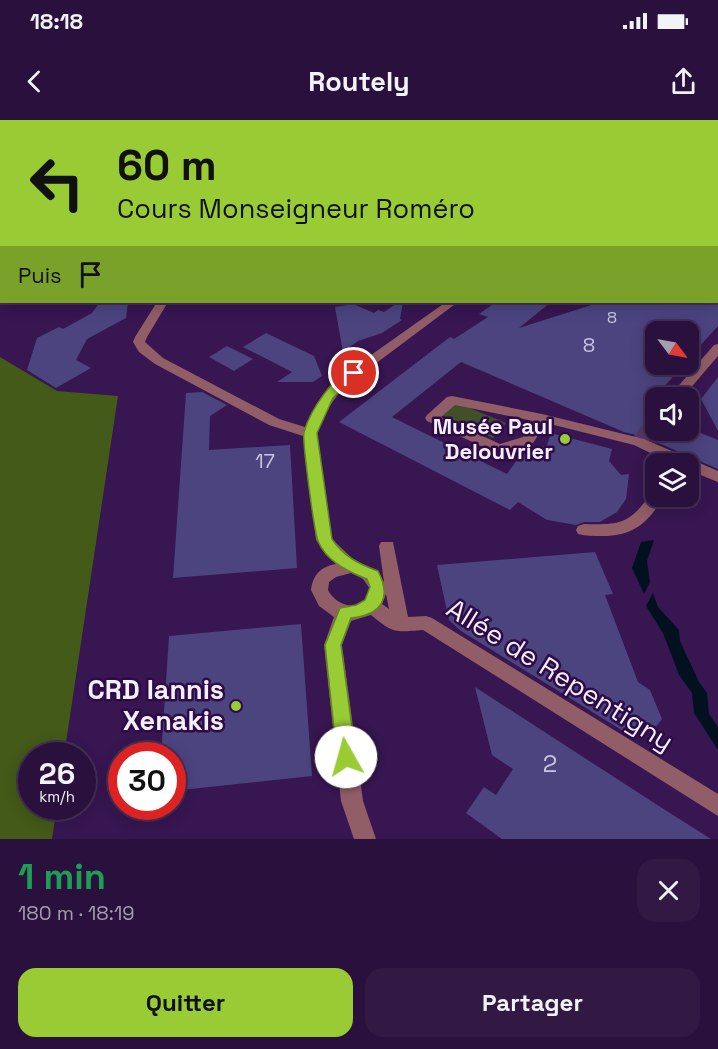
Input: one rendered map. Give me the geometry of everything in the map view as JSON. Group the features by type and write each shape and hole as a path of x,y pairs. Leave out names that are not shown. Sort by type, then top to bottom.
{"street":[{"path":"161,303 150,323 141,333 139,342 143,349 159,362 273,422 310,433"},
{"path":"351,567 332,551 324,540 310,433 327,396 338,385 452,303"},
{"path":"684,387 718,348"},
{"path":"542,418 528,440 499,449 432,418 452,400 542,418 639,442 664,453"},
{"path":"639,442 648,453"},
{"path":"699,469 718,477"},
{"path":"584,530 624,530 635,525 649,507"},
{"path":"371,605 396,625 400,625 387,546"},
{"path":"329,573 332,551"},
{"path":"351,567 366,571 376,581 378,593 371,605 359,611 345,612 329,607 320,594 321,583 329,573 336,569 351,567"},
{"path":"345,612 333,645 352,801 365,839"},
{"name":"Allée de Repentigny","path":"400,625 426,623 718,806"}],"green space":[{"path":"0,357 57,391 118,396 66,742 18,742 18,820 55,820 52,839 0,839"},
{"path":"453,401 506,423 493,438 439,414"}],"water":[{"path":"654,540 647,561 650,582 644,594 632,568 641,542"},
{"path":"653,593 658,607 679,630 680,641 699,682 707,693 709,714 718,727 718,750 694,713 692,693 679,675 663,633 646,606"}],"building":[{"path":"99,303 128,303 126,318 87,339 76,360 91,368 56,388 27,370 37,338 59,327 63,329 92,313"},
{"path":"398,303 403,303 400,319 402,320 382,333 358,341 343,352 335,307 353,304 374,313 378,310 384,312"},
{"path":"495,303 550,303 519,328 598,303 718,303 718,326 699,347 699,321 645,321 645,375 674,375 664,387 645,387 645,437 624,432 461,362 392,417 507,474 520,456 547,445 551,433 612,449 609,461 621,475 629,474 626,499 617,512 600,522 584,522 576,525 547,520 518,502 510,510 339,422 450,337 454,339 488,317 479,314"},
{"path":"266,333 314,356 322,376 313,382 277,382 292,372 243,347"},
{"path":"227,346 253,359 234,371 209,357"},
{"path":"718,377 718,431 701,399"},
{"path":"202,392 227,405 210,416 209,450 290,445 297,568 173,578 186,393"},
{"path":"699,432 718,440 718,469 699,461 699,453 682,453 654,441 699,441"},
{"path":"595,552 613,594 605,595 638,682 650,690 662,719 655,728 630,730 628,734 461,631 449,620 437,565"},
{"name":"CRD Iannis Xenakis","path":"301,624 312,776 186,790 186,742 162,742 169,636"},
{"path":"475,687 711,839 502,839 466,813 484,787 496,795 513,769 492,755"}],"tunnel":[{"path":"639,442 645,434"}],"place":[{"name":"Musée Paul Delouvrier","path":"565,439"},
{"name":"CRD Iannis Xenakis","path":"236,706"}],"route":[{"path":"346,757 333,645 345,612 359,611 371,605 378,593 378,587 372,575 359,568 351,567 332,551 324,540 310,433 327,396 354,373"}]}
